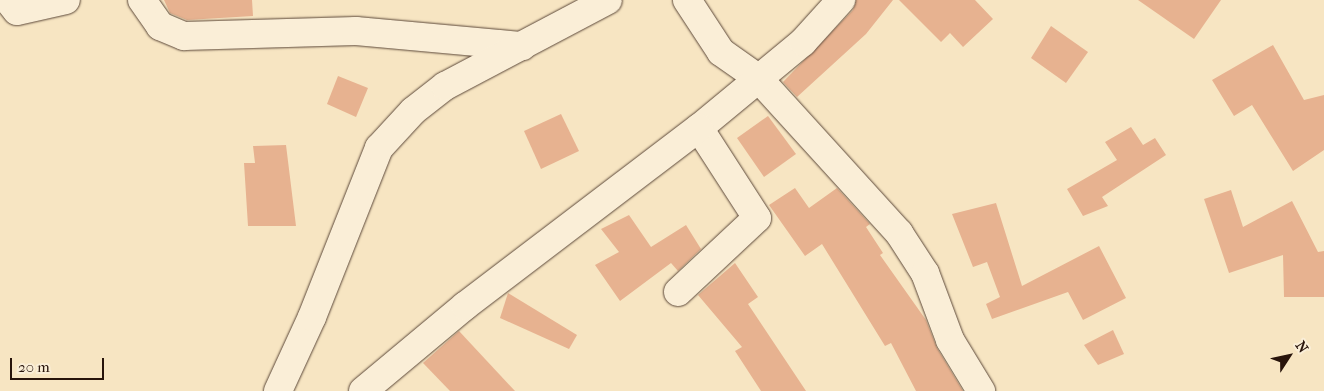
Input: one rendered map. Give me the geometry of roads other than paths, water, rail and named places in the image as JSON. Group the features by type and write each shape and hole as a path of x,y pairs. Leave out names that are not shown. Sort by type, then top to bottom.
{"street":[{"path":"8,0 17,11 66,0"},
{"path":"142,0 160,26 184,36 356,31 522,46"},
{"path":"281,390 379,148 413,111 445,86 608,0"},
{"path":"687,0 721,52 758,78 899,233 925,273 950,340 981,391"},
{"path":"363,391 465,306 699,128 803,42 842,0"},
{"path":"678,292 757,218 699,128"}]}
